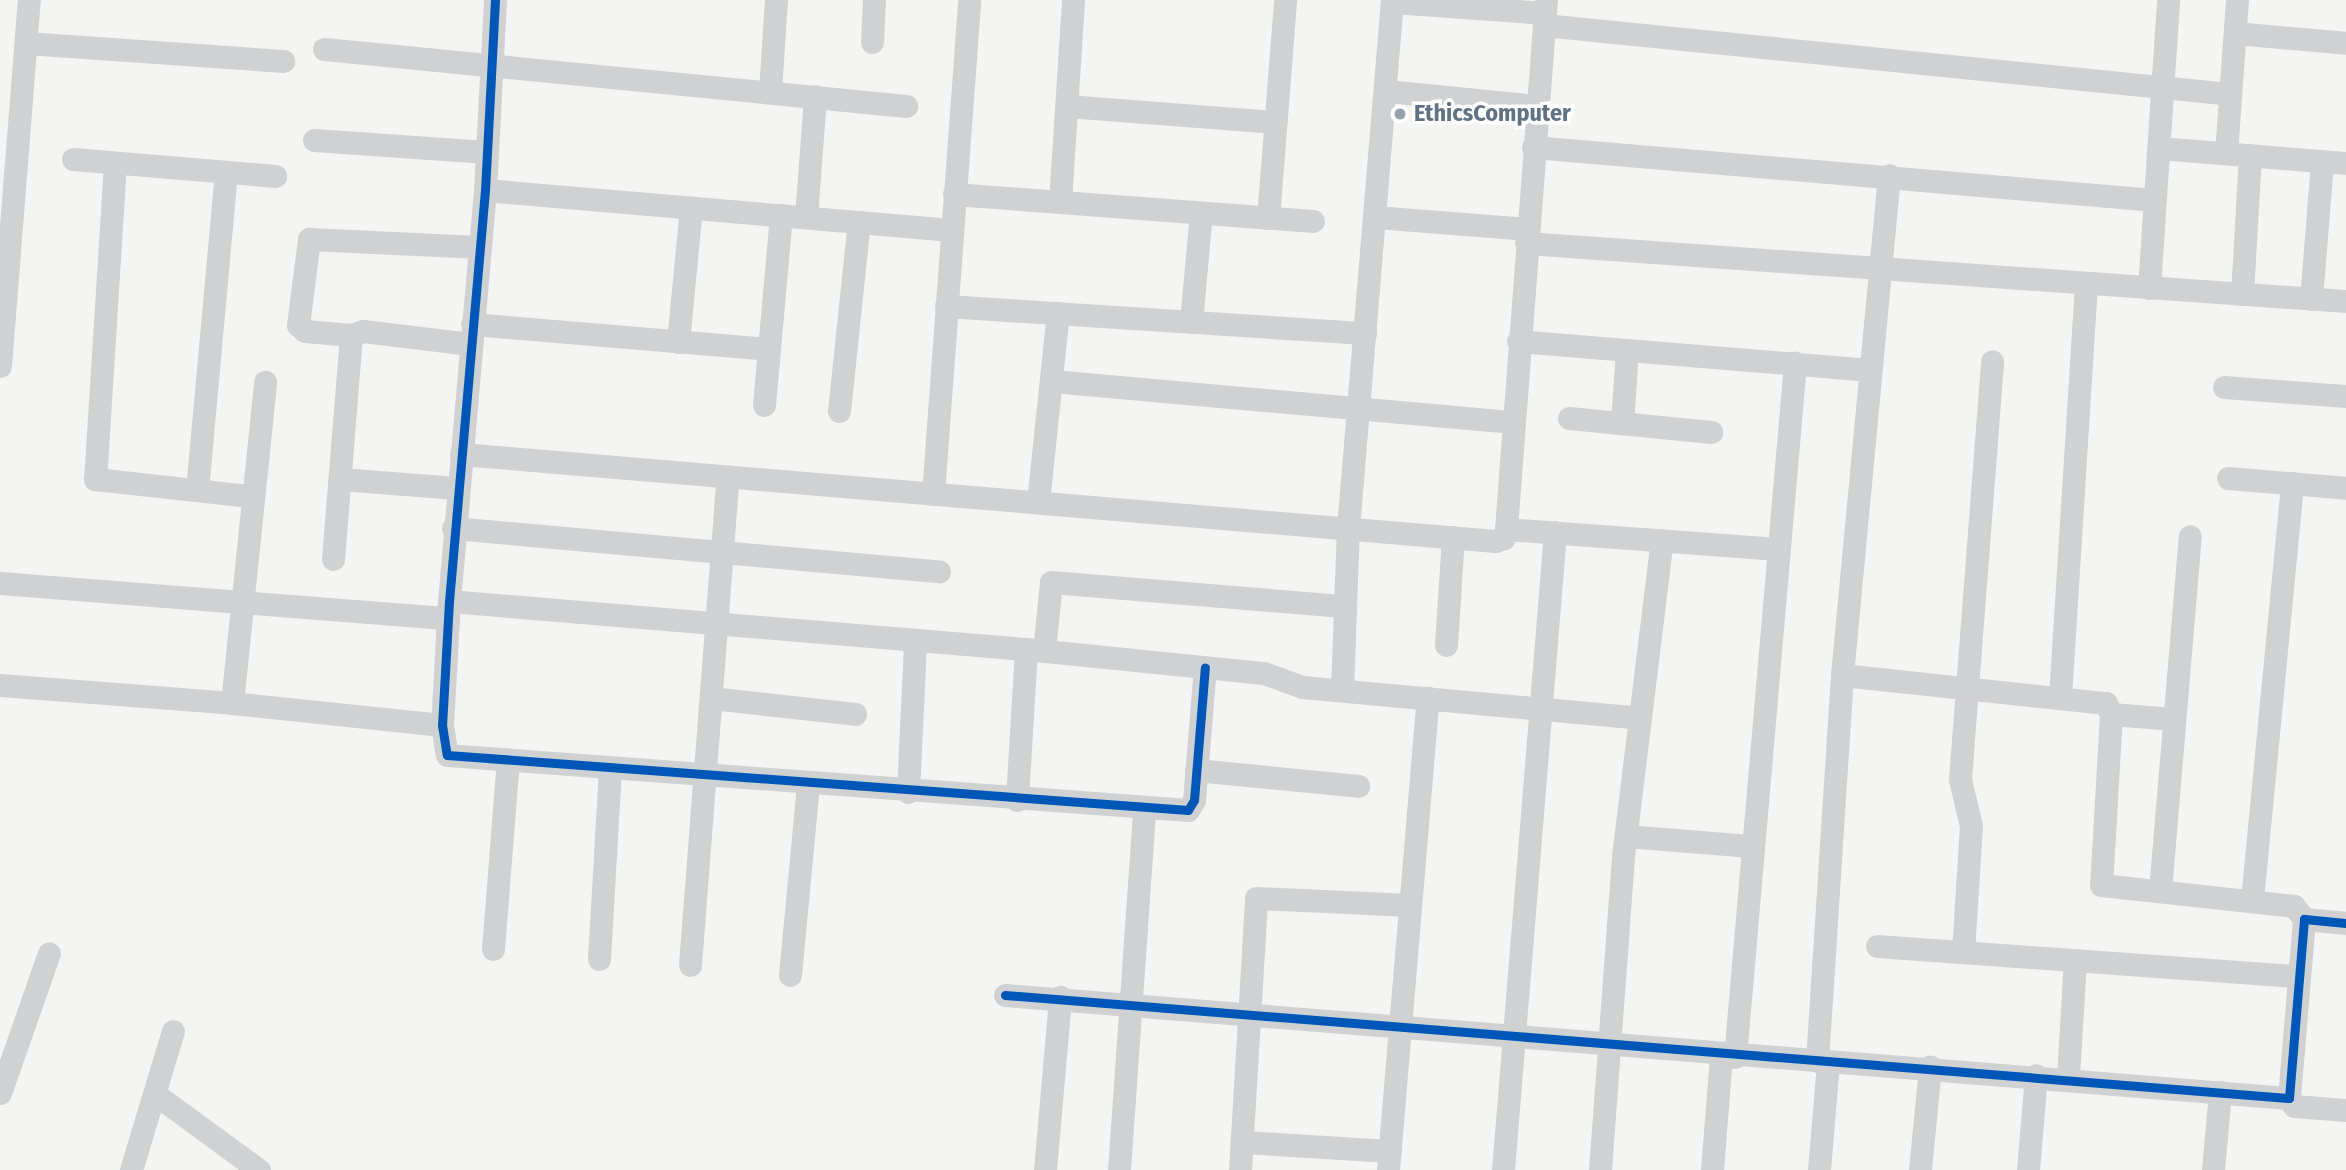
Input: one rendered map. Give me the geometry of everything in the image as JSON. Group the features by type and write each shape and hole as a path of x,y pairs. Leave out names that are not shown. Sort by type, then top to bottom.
{"street":[{"path":"0,366 10,89 26,43 29,0"},
{"path":"495,0 485,190 453,528 442,725 447,755 908,792 1188,810 1196,770 1205,667"},
{"path":"770,92 776,0"},
{"path":"872,42 874,0"},
{"path":"933,494 969,0"},
{"path":"1060,202 1073,0"},
{"path":"1269,218 1284,0"},
{"path":"2149,288 2168,0"},
{"path":"2226,153 2237,0"},
{"path":"1342,690 1348,528 1392,1 1545,13 2230,94"},
{"path":"461,454 1500,541 1506,529 1518,341 1545,13"},
{"path":"2235,33 2346,43"},
{"path":"26,43 283,61"},
{"path":"324,49 491,68 905,106"},
{"path":"1386,91 1537,106"},
{"path":"806,217 815,96"},
{"path":"1066,107 1275,122"},
{"path":"314,140 487,152"},
{"path":"1533,147 1889,175 2155,200"},
{"path":"2159,148 2346,163"},
{"path":"2242,294 2250,155"},
{"path":"73,159 275,176"},
{"path":"2311,299 2322,161"},
{"path":"115,163 94,475 104,484 250,496"},
{"path":"197,490 226,172"},
{"path":"1819,1170 1842,675 1889,175"},
{"path":"485,190 951,230"},
{"path":"954,194 1313,221"},
{"path":"678,341 691,208"},
{"path":"1191,322 1201,213"},
{"path":"764,405 781,215"},
{"path":"1376,217 1526,236 1880,270 2346,301"},
{"path":"839,411 859,222"},
{"path":"480,247 309,239 298,325 305,331 351,335 363,331 471,334 678,341 769,349"},
{"path":"2060,697 2086,284"},
{"path":"946,306 1366,333"},
{"path":"1038,502 1058,313"},
{"path":"333,559 351,335"},
{"path":"1518,341 1870,370"},
{"path":"1622,423 1627,350"},
{"path":"1963,952 1971,826 1960,779 1992,361"},
{"path":"1712,1170 1728,1057 1751,846 1795,363"},
{"path":"1052,381 1513,422"},
{"path":"232,703 250,496 265,382"},
{"path":"2224,387 2346,396"},
{"path":"1569,418 1711,432"},
{"path":"690,965 728,477"},
{"path":"2228,478 2346,488"},
{"path":"340,479 457,488"},
{"path":"2252,900 2292,483"},
{"path":"453,528 723,554 939,571"},
{"path":"1506,529 1778,549"},
{"path":"1503,1170 1538,707 1555,532"},
{"path":"2160,891 2190,536"},
{"path":"1446,645 1453,537"},
{"path":"1600,1170 1612,1044 1626,836 1661,540"},
{"path":"1017,800 1035,650 1051,582 1345,606"},
{"path":"0,583 241,602 448,610 717,626 1035,650 1205,667 1342,690 1640,718"},
{"path":"908,792 915,642"},
{"path":"1842,675 2106,703 2111,713 2098,881 2160,891 2294,905 2304,919 2289,1098 2294,1106 2346,1110"},
{"path":"0,685 232,703 442,725"},
{"path":"711,698 855,714"},
{"path":"1242,1142 1389,1160 1428,698"},
{"path":"2111,713 2175,719"},
{"path":"493,949 508,760"},
{"path":"599,959 610,768"},
{"path":"1196,770 1358,786"},
{"path":"790,975 808,784"},
{"path":"1119,1170 1144,809"},
{"path":"1626,836 1751,846"},
{"path":"1240,1170 1256,898 1410,905"},
{"path":"2304,919 2346,923"},
{"path":"1877,946 2298,976"},
{"path":"0,1093 4,1065 49,953"},
{"path":"2068,1077 2075,960"},
{"path":"1005,995 1060,997 1250,1017 1399,1026 1612,1044 1728,1057 1930,1066 2289,1098"},
{"path":"1045,1170 1060,997"},
{"path":"131,1170 173,1031"},
{"path":"1920,1170 1930,1066"},
{"path":"2028,1170 2036,1075"},
{"path":"2213,1170 2220,1092"},
{"path":"155,1094 259,1170"}],"cycle path":[{"path":"495,0 485,190 449,601 442,725 447,755 1188,810 1194,800 1205,667"},
{"path":"1005,995 2289,1098 2304,919 2346,923"}],"place":[{"name":"EthicsComputer","path":"1400,114"}]}
